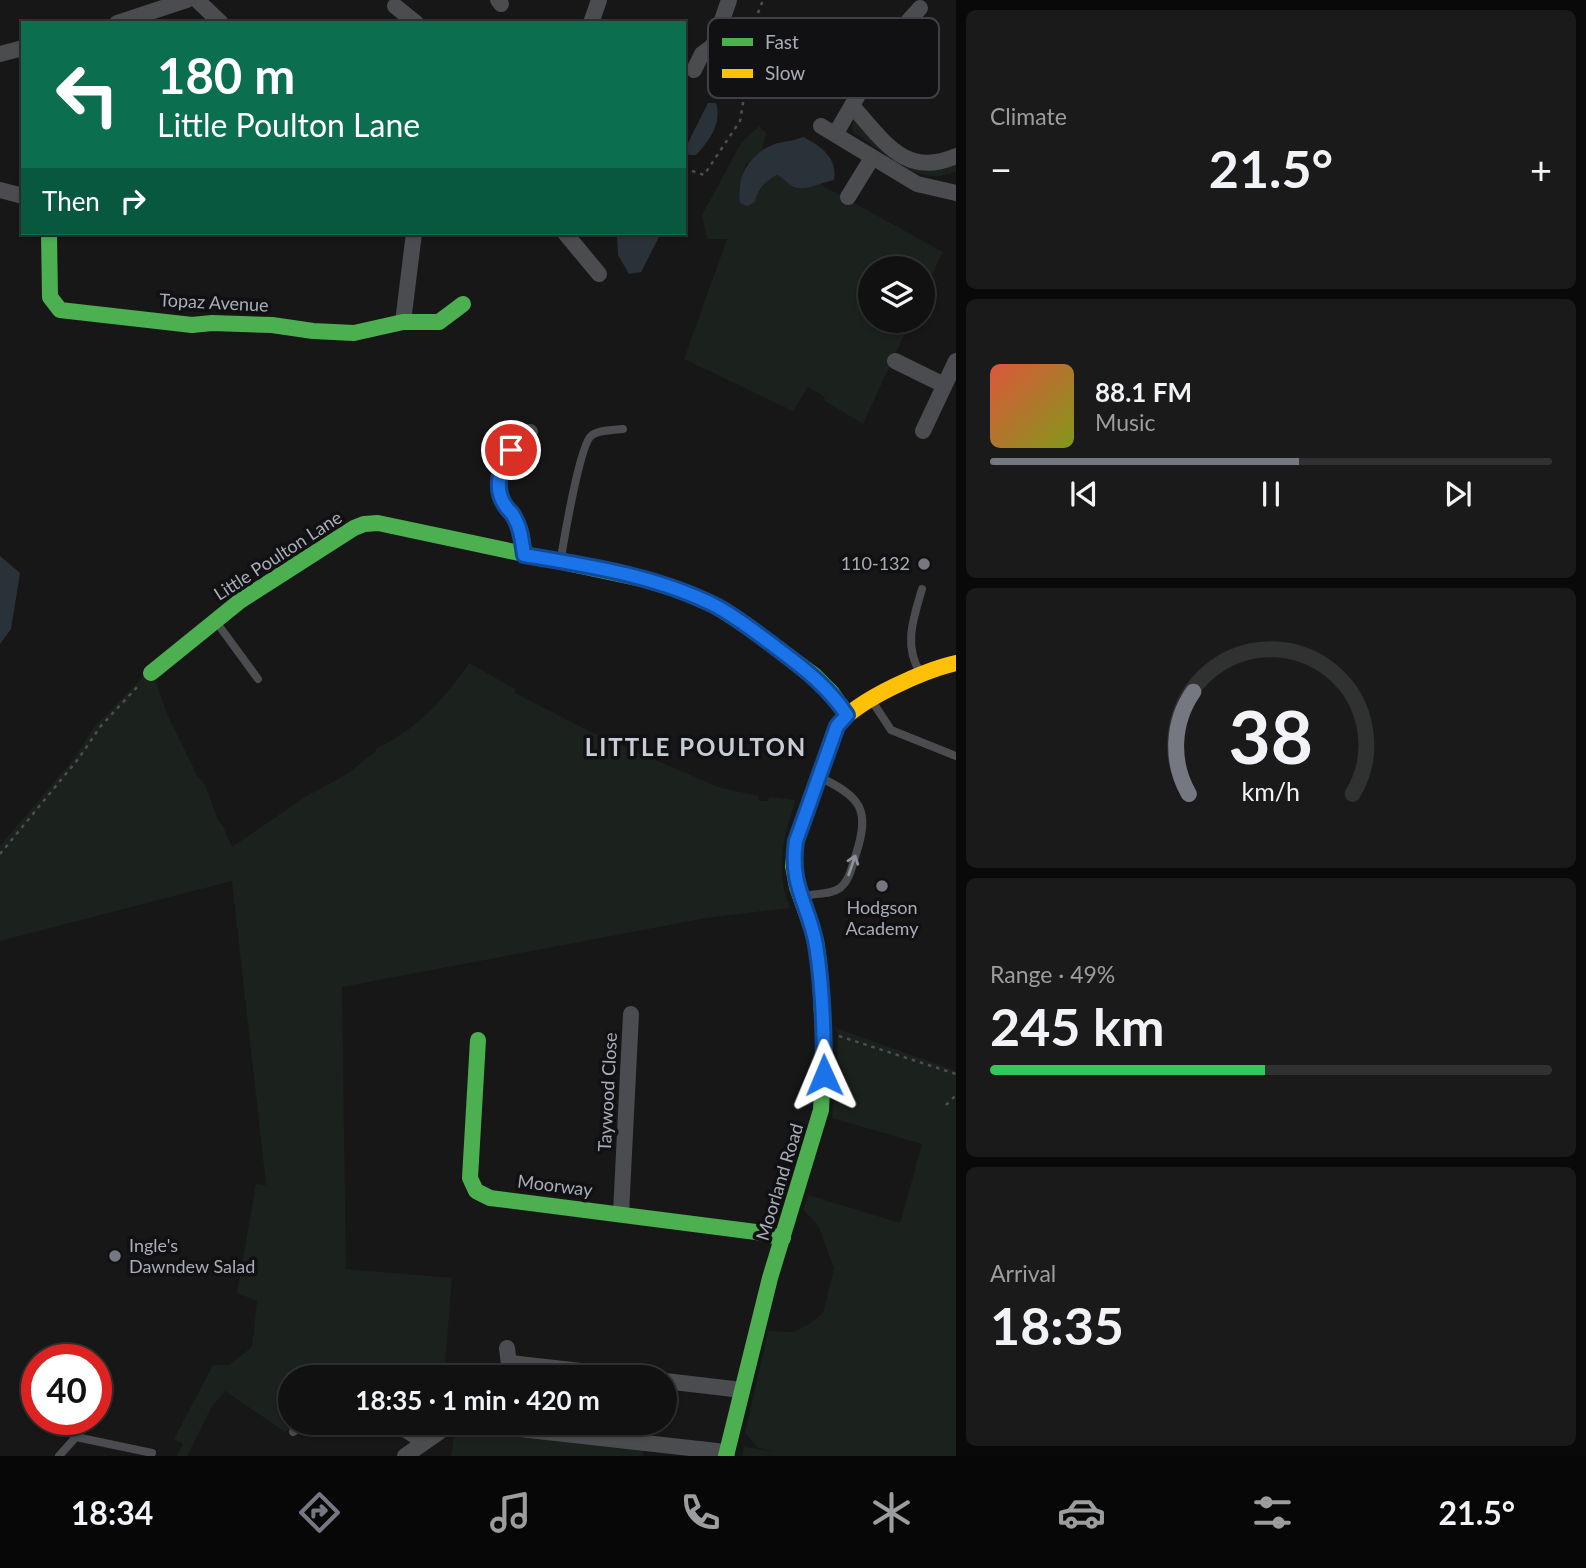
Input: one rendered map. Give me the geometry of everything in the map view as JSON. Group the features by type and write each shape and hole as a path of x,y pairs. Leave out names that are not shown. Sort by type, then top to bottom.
{"street":[{"path":"125,21 187,0"},
{"path":"197,0 219,21"},
{"path":"592,21 599,0"},
{"path":"725,18 729,0"},
{"path":"916,4 930,18"},
{"path":"395,6 410,21"},
{"path":"0,54 21,49"},
{"path":"694,70 702,54 708,53"},
{"path":"857,98 829,130 916,184 956,193"},
{"path":"852,106 875,135 900,156 913,162 936,163 956,156"},
{"path":"848,197 872,158"},
{"path":"0,190 21,195"},
{"name":"Topaz Avenue","path":"49,235 50,297 60,310 192,325 272,325 354,333 403,323 439,322 463,304"},
{"path":"403,323 414,235"},
{"path":"567,235 599,274"},
{"path":"895,361 944,385"},
{"path":"923,431 956,362"},
{"path":"524,555 521,532 500,495 498,481 501,467 511,450 530,432"},
{"name":"Little Poulton Lane","path":"151,673 269,581 364,524 378,523 642,579 680,590 717,607 814,675 832,693 847,715"},
{"path":"847,715 922,674 956,663"},
{"name":"Moorland Road","path":"729,1455 742,1390 821,1110 824,1030 816,942 800,898 793,866 796,841 837,726 847,715"},
{"name":"Taywood Close","path":"621,1213 631,1014"},
{"name":"Moorway","path":"478,1040 470,1178 473,1188 480,1194 490,1198 621,1213 783,1238"},
{"path":"509,1361 540,1365"},
{"path":"677,1382 742,1390"},
{"path":"405,1456 434,1435"},
{"path":"573,1435 717,1451 729,1455"}],"lane":[{"path":"560,561 576,478 587,441 594,433 623,429"},
{"path":"922,589 910,635 915,663 922,674"},
{"path":"215,621 258,679"},
{"path":"872,701 891,730 956,756"},
{"path":"800,898 841,887 849,874 863,832 862,808 858,800 820,777"},
{"path":"406,1435 421,1444"},
{"path":"59,1456 76,1437 152,1453"}],"path":[{"path":"757,18 763,0"},
{"path":"686,169 704,175 740,121 744,98"},
{"path":"0,854 79,758 100,726 151,673"},
{"path":"824,1030 956,1074"},
{"path":"946,1105 956,1095"}],"shaded area":[{"path":"708,103 716,103 716,124 710,137 696,155 689,155 686,147"},
{"path":"854,115 890,152 956,159 956,171 942,176 929,176 903,166 855,133 852,129"},
{"path":"759,126 767,134 762,147 766,150 746,164 738,191 756,196 767,180 777,175 799,187 818,183 943,252 935,269 935,256 858,256 858,333 905,333 863,424 823,400 825,397 808,387 793,411 684,359 727,239 707,239 702,215 741,143"},
{"path":"803,137 816,144 831,159 835,172 834,180 796,188 777,175 763,186 755,202 747,206 740,203 742,175 751,160 775,144"},
{"path":"660,235 641,272 629,274 618,255 617,236"},
{"path":"0,556 20,573 11,629 0,644"},
{"path":"469,663 515,689 515,693 591,732 718,787 758,796 759,801 768,801 769,797 796,800 782,854 783,881 790,908 706,918 342,987 346,1269 452,1278 445,1365 278,1365 278,1427 225,1391 211,1408 187,1456 177,1456 183,1444 174,1439 213,1365 229,1365 252,1347 257,1301 237,1293 256,1184 266,1185 232,881 0,941 0,846 72,761 95,726 145,675 155,679 167,714 197,775 205,785 232,847 305,797 347,774 376,751 375,749 416,724 450,689"},
{"path":"836,1028 956,1071 956,1456 742,1456 744,1447 772,1451 759,1448 745,1433 768,1331 793,1332 823,1313 834,1268 818,1225 803,1210 808,1195 900,1223 922,1144 832,1118 837,1080"},
{"path":"454,1435 550,1435 644,1446 643,1456 451,1456"}],"traffic: fast":[{"path":"49,235 50,297 60,310 192,325 272,325 354,333 403,322 439,322 463,304"},
{"path":"151,673 240,601 354,528 378,523 642,579 680,590 717,607 814,675 832,693 847,715"},
{"path":"726,1456 770,1278 821,1110 824,1048 819,962 816,941 797,887 793,866 796,841 829,749"},
{"path":"478,1040 470,1178 476,1191 490,1198 756,1232 783,1238"}],"traffic: slow":[{"path":"829,749 839,724 861,705 911,679 956,663"}],"place":[{"name":"110-132","path":"924,564"},
{"name":"Hodgson Academy","path":"882,886"},
{"name":"Ingle's Dawndew Salad","path":"115,1256"}],"district":[{"name":"LITTLE POULTON","path":"696,748"}],"route":[{"path":"511,450 501,467 498,481 500,495 521,532 524,555 642,579 680,590 717,607 814,675 832,693 847,715 837,726 796,841 793,866 800,898 816,942 819,962 824,1075"}]}
